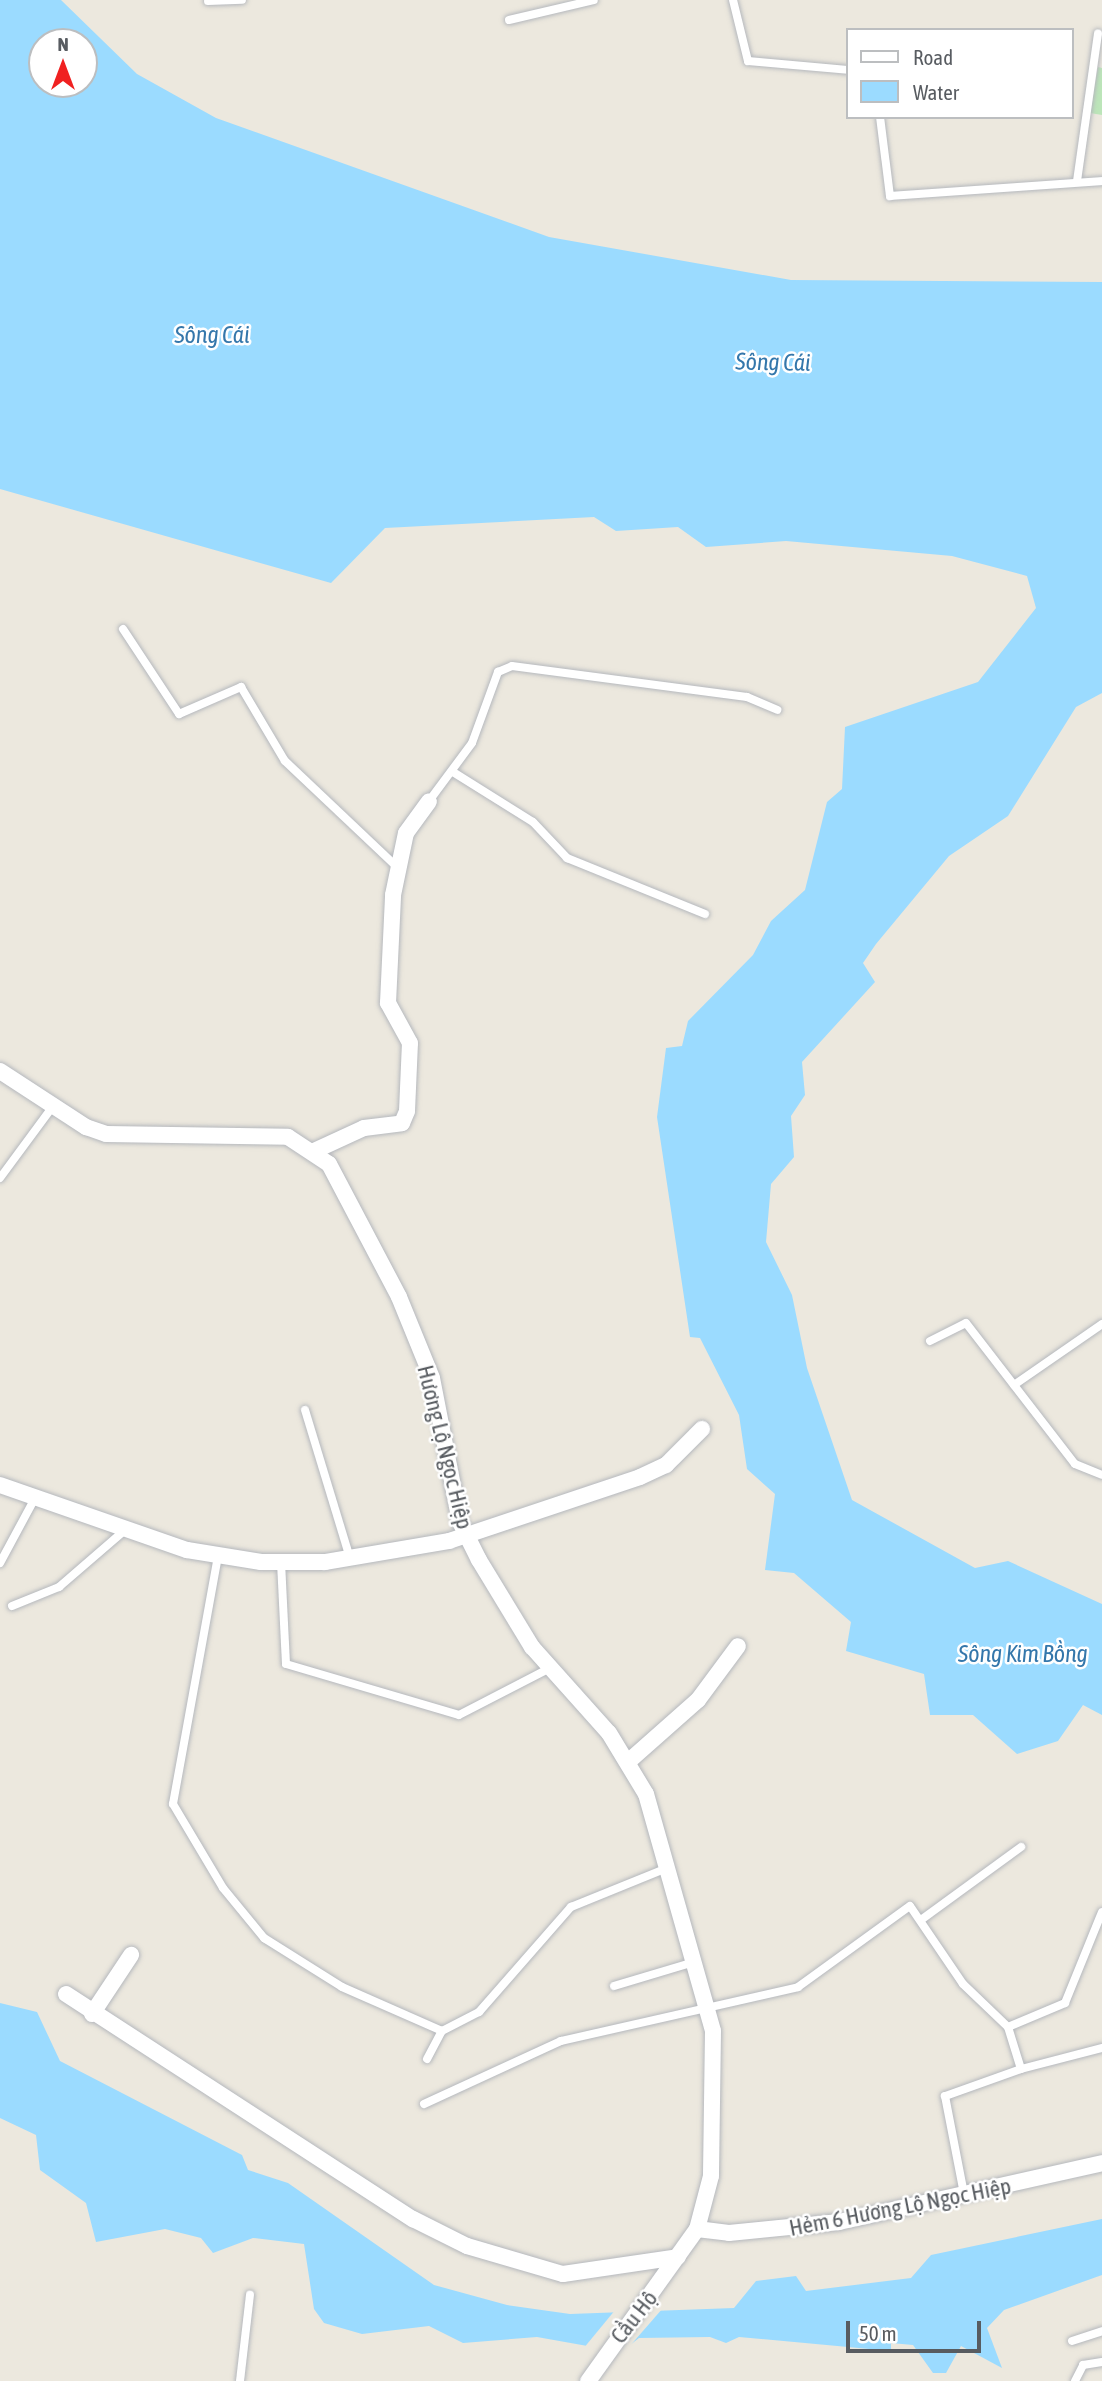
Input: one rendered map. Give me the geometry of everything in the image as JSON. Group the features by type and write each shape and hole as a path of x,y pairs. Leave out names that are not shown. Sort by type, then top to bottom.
{"street":[{"path":"314,1151 364,1128 402,1123 407,1111 410,1043 388,1003 397,867 406,833 429,801"},
{"name":"Hương Lộ Ngọc Hiệp","path":"0,1071 53,1106 106,1133 264,1134 288,1137 314,1151 341,1182 367,1230 427,1366 467,1536 548,1669 629,1761 669,1867 709,2010 716,2056 714,2140 697,2229 663,2279"},
{"path":"0,1485 125,1530 218,1556 281,1562 350,1559 467,1536 640,1477 666,1465 702,1429"},
{"path":"629,1761 698,1700 738,1646"},
{"path":"92,2014 131,1955"},
{"path":"65,1994 92,2014 413,2219 467,2246 563,2274 678,2257"},
{"name":"Hẻm 6 Hương Lộ Ngọc Hiệp","path":"697,2229 769,2231 964,2197 1102,2163"},
{"name":"Cầu Hộ","path":"592,2380 604,2355 663,2279"}],"lane":[{"path":"208,1 242,0"},
{"path":"509,20 594,0"},
{"path":"733,0 748,61 846,69"},
{"path":"1077,181 1098,33"},
{"path":"880,119 890,196 1102,181"},
{"path":"123,629 179,714 241,687 285,761 397,867"},
{"path":"429,801 472,743 498,672 512,666 747,698 778,710"},
{"path":"453,772 533,822 567,858 705,914"},
{"path":"0,1178 53,1106"},
{"path":"930,1341 966,1323 1075,1464 1102,1475"},
{"path":"1014,1385 1102,1324"},
{"path":"305,1410 350,1559"},
{"path":"0,1563 35,1498"},
{"path":"12,1606 59,1587 125,1530"},
{"path":"218,1556 173,1804 223,1888 264,1938 342,1987 442,2031"},
{"path":"281,1562 286,1664 459,1715 548,1669"},
{"path":"921,1920 1021,1847"},
{"path":"427,2059 442,2031 479,2012 571,1907 669,1867"},
{"path":"424,2104 561,2041 709,2010 798,1987 910,1906 963,1984 1008,2027 1020,2069"},
{"path":"1008,2027 1066,2003 1102,1912"},
{"path":"614,1986 696,1961"},
{"path":"964,2197 944,2096 1020,2069 1102,2048"},
{"path":"240,2381 250,2295"},
{"path":"1072,2341 1102,2331"},
{"path":"1075,2381 1083,2365 1102,2362"}],"green space":[{"path":"1098,67 1102,68 1102,115 1090,113"}],"water":[{"name":"Sông Cái","path":"0,0 61,0 90,28 28,28 28,98 98,98 98,36 137,74 216,118 549,237 791,280 1102,282 1102,693 1076,707 1008,816 949,856 876,944 863,963 875,982 802,1062 805,1095 791,1116 794,1157 771,1184 766,1242 792,1295 807,1368 852,1500 975,1568 1008,1561 1102,1604 1102,1715 1083,1705 1058,1741 1017,1754 973,1715 930,1715 924,1674 846,1651 851,1622 794,1573 765,1570 775,1494 747,1469 739,1415 700,1338 690,1337 657,1117 666,1048 682,1046 688,1021 753,955 771,921 805,890 827,802 842,789 845,727 978,682 1036,608 1027,576 952,556 786,541 706,547 678,527 616,531 594,517 385,528 331,583 0,489"},
{"path":"0,2003 37,2012 60,2061 242,2155 248,2170 288,2183 434,2285 507,2305 570,2314 734,2308 756,2281 796,2276 806,2291 911,2278 931,2255 1102,2219 1102,2275 1004,2310 987,2328 1002,2368 961,2346 946,2373 933,2373 913,2345 891,2343 891,2351 739,2337 726,2343 710,2337 639,2338 621,2352 537,2337 463,2343 429,2326 362,2334 324,2323 314,2309 304,2244 253,2238 213,2253 201,2238 165,2229 96,2242 86,2203 40,2170 36,2135 0,2118"}],"pier":[{"path":"663,2308 622,2355 583,2349 616,2309"}],"water label":[{"name":"Sông Kim Bồng","path":"1023,1654"}]}
